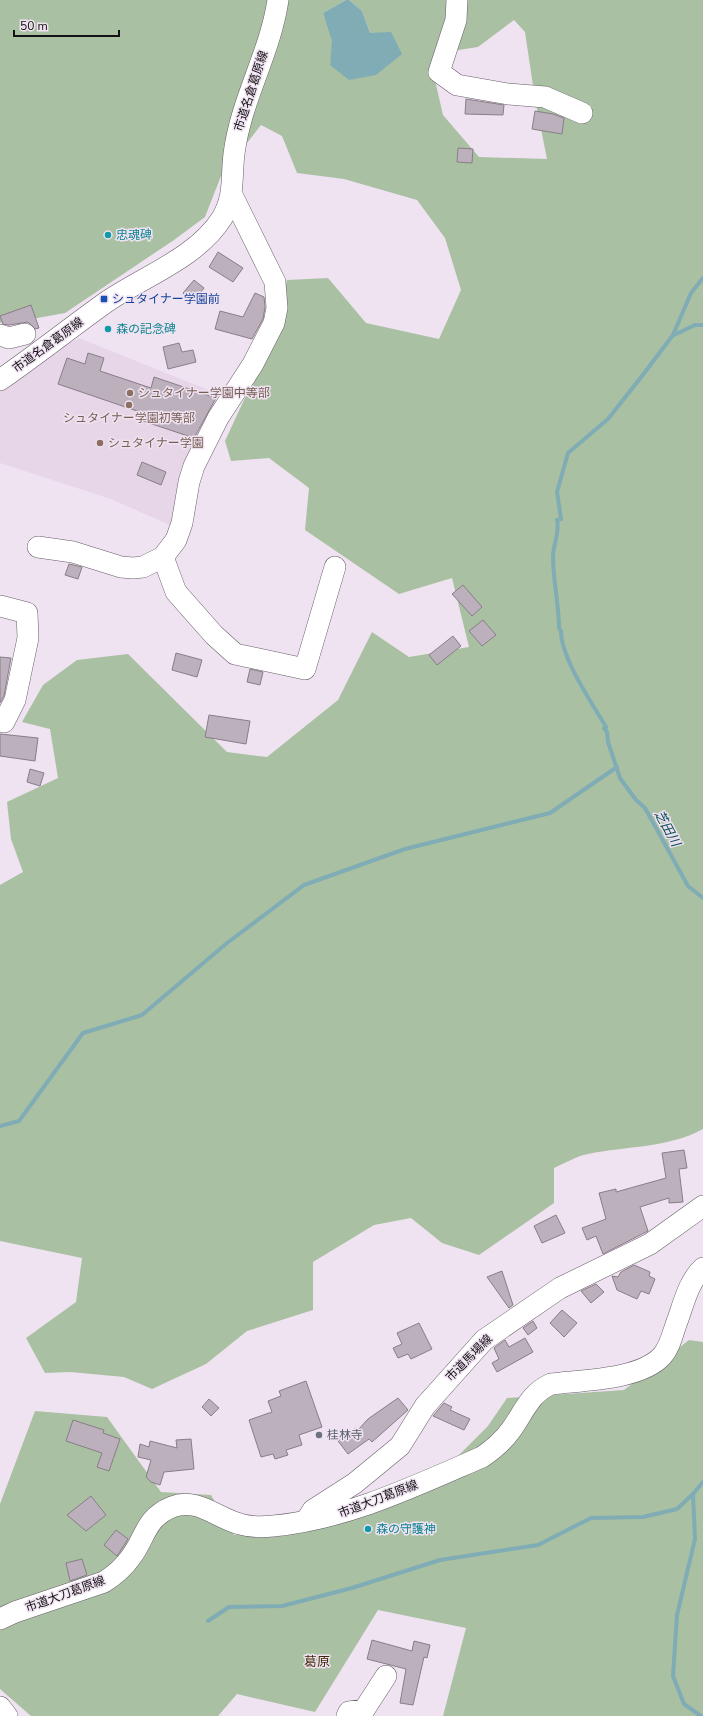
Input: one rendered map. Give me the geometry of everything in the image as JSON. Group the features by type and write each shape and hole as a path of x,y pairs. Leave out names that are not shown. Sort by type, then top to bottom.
{"street":[{"name":"市道名倉葛原線","path":"0,380 106,303 191,250 208,236 221,219 232,195 234,156 242,113 270,36 278,0"},
{"path":"457,0 456,20 439,72 457,85 508,94 545,97 582,113"},
{"path":"38,546 73,552 121,567 144,567 163,557 176,540 182,522 189,482 202,450 218,418 253,364 274,323 277,308 277,291 273,277 232,195"},
{"path":"0,335 9,338 25,334"},
{"path":"163,557 176,592 214,635 235,654 305,669 335,568"},
{"path":"0,606 27,613 28,638 16,700 4,722 0,721"},
{"name":"市道馬場線","path":"306,1521 313,1510 355,1483 400,1446 426,1406 455,1371 484,1340 560,1288 650,1244 703,1206"},
{"name":"市道大刀葛原線","path":"0,1619 15,1612 104,1582 114,1575 131,1557 148,1525 162,1512 173,1506 201,1506 240,1524 255,1526 273,1526 325,1518 357,1509 482,1457 504,1440 536,1392 544,1387 551,1384 624,1375 657,1361 668,1348 687,1292 703,1268"},
{"path":"347,1716 349,1712 364,1710 386,1676"},
{"path":"0,1707 7,1716"}],"shaded area":[{"name":"シュタイナー学園","path":"79,338 223,396 172,526 111,499 0,463 0,391 39,359"}],"green space":[{"path":"0,0 346,0 323,13 333,41 330,65 370,33 362,11 349,0 703,0 703,1129 676,1140 647,1146 602,1151 584,1155 554,1168 554,1203 479,1255 442,1243 411,1218 374,1225 313,1262 313,1310 247,1331 206,1364 152,1389 124,1377 70,1372 45,1373 26,1338 76,1302 82,1258 0,1241 0,885 23,872 11,839 7,802 58,778 50,729 22,722 43,685 77,660 128,654 227,752 267,757 338,700 372,632 409,657 469,647 452,578 399,594 305,530 309,488 269,458 231,461 225,441 262,361 287,280 328,278 366,323 439,339 461,290 445,238 417,200 344,179 297,173 282,136 261,125 221,176 205,217 174,240 65,313 32,319 8,319 0,323","holes":["514,20 525,32 535,99 547,159 479,157 443,115 434,76 452,51 478,47"]},
{"path":"689,1340 703,1342 703,1716 443,1716 466,1628 378,1610 315,1712 237,1694 218,1716 31,1716 0,1689 0,1504 35,1411 107,1417 161,1492 211,1495 234,1535 319,1529 395,1504 460,1454 488,1426 507,1398 624,1390"}],"water":[{"path":"346,0 349,0 362,11 370,33 391,32 402,54 376,75 349,80 330,65 332,41 323,13"}],"building":[{"path":"466,99 504,105 503,115 465,114"},
{"path":"535,111 553,114 564,118 562,134 532,129"},
{"path":"458,148 473,149 472,163 457,162"},
{"path":"218,252 243,268 233,282 209,267"},
{"path":"194,280 204,288 193,302 183,293"},
{"path":"255,293 264,297 265,307 263,319 252,339 215,329 220,311 243,317"},
{"path":"31,305 39,328 35,329 28,322 9,325 3,324 0,316"},
{"path":"179,343 182,352 193,350 196,362 168,369 163,347"},
{"path":"88,353 104,358 100,371 151,388 154,377 216,398 194,438 140,420 143,413 58,384 67,358 85,364"},
{"path":"142,462 166,472 161,485 137,475"},
{"path":"69,564 82,567 78,579 65,575"},
{"path":"463,585 482,607 472,616 452,594"},
{"path":"483,620 496,635 482,646 469,631"},
{"path":"453,636 461,646 437,665 429,655"},
{"path":"176,653 202,660 197,677 172,670"},
{"path":"0,657 11,658 4,696 0,703"},
{"path":"250,669 263,672 260,685 247,682"},
{"path":"209,715 250,721 246,744 205,737"},
{"path":"0,734 38,738 35,761 0,756"},
{"path":"30,769 44,773 40,786 27,782"},
{"path":"684,1150 687,1168 679,1169 683,1202 669,1203 669,1198 640,1207 648,1231 603,1254 596,1236 587,1240 582,1228 606,1219 599,1193 616,1189 616,1192 666,1178 662,1153"},
{"path":"556,1215 565,1233 542,1243 534,1226"},
{"path":"634,1265 650,1272 649,1276 655,1279 649,1294 641,1291 637,1299 617,1290 612,1276 618,1277 621,1272"},
{"path":"502,1271 513,1305 509,1308 487,1277"},
{"path":"596,1284 604,1292 591,1303 581,1291"},
{"path":"562,1310 577,1323 564,1337 550,1323"},
{"path":"533,1321 537,1328 528,1335 523,1328"},
{"path":"419,1323 432,1349 411,1359 408,1354 398,1358 393,1348 402,1344 397,1333"},
{"path":"525,1338 533,1352 497,1372 492,1363 499,1359 494,1348 505,1340 509,1347"},
{"path":"306,1381 322,1427 299,1435 302,1445 286,1450 288,1455 275,1459 273,1454 261,1457 249,1420 272,1412 268,1401 281,1396 279,1391"},
{"path":"398,1398 408,1410 372,1442 369,1439 348,1454 338,1441 356,1428 358,1430 368,1419"},
{"path":"209,1399 219,1408 211,1416 202,1407"},
{"path":"444,1403 452,1407 450,1410 470,1419 464,1430 433,1416"},
{"path":"73,1420 104,1430 103,1433 120,1439 109,1471 97,1467 102,1453 66,1441"},
{"path":"191,1439 194,1469 164,1472 160,1485 151,1482 146,1477 151,1460 138,1457 140,1444 149,1447 150,1441 177,1448 176,1440"},
{"path":"91,1496 106,1515 86,1531 67,1515"},
{"path":"116,1530 128,1539 117,1556 104,1545"},
{"path":"82,1559 87,1575 70,1581 66,1563"},
{"path":"372,1640 412,1651 414,1641 430,1645 427,1658 424,1657 413,1705 400,1703 406,1669 367,1659"}],"waterway":[{"name":"芝田川","path":"703,278 691,293 673,335 642,376 608,419 568,453 557,492 561,519 557,520 558,529 553,557 559,628 561,631 562,642 578,680 606,727 604,728 607,732 608,742 620,778 636,800 645,808 688,886 703,898"},
{"path":"674,335 695,325 703,325"},
{"path":"0,1126 19,1121 83,1033 142,1015 227,943 304,885 405,849 550,813 617,767"},
{"path":"208,1621 229,1607 282,1606 352,1588 440,1560 538,1545 591,1518 643,1517 677,1509 703,1482"},
{"path":"693,1494 695,1539 677,1615 673,1676 684,1704 701,1716"}],"place":[{"name":"忠魂碑","path":"108,235"},
{"name":"シュタイナー学園前","path":"104,299"},
{"name":"森の記念碑","path":"108,329"},
{"name":"シュタイナー学園中等部","path":"130,393"},
{"name":"シュタイナー学園初等部","path":"129,405"},
{"name":"シュタイナー学園","path":"100,443"},
{"name":"桂林寺","path":"319,1435"},
{"name":"森の守護神","path":"368,1529"}],"district":[{"name":"葛原","path":"317,1661"}]}
